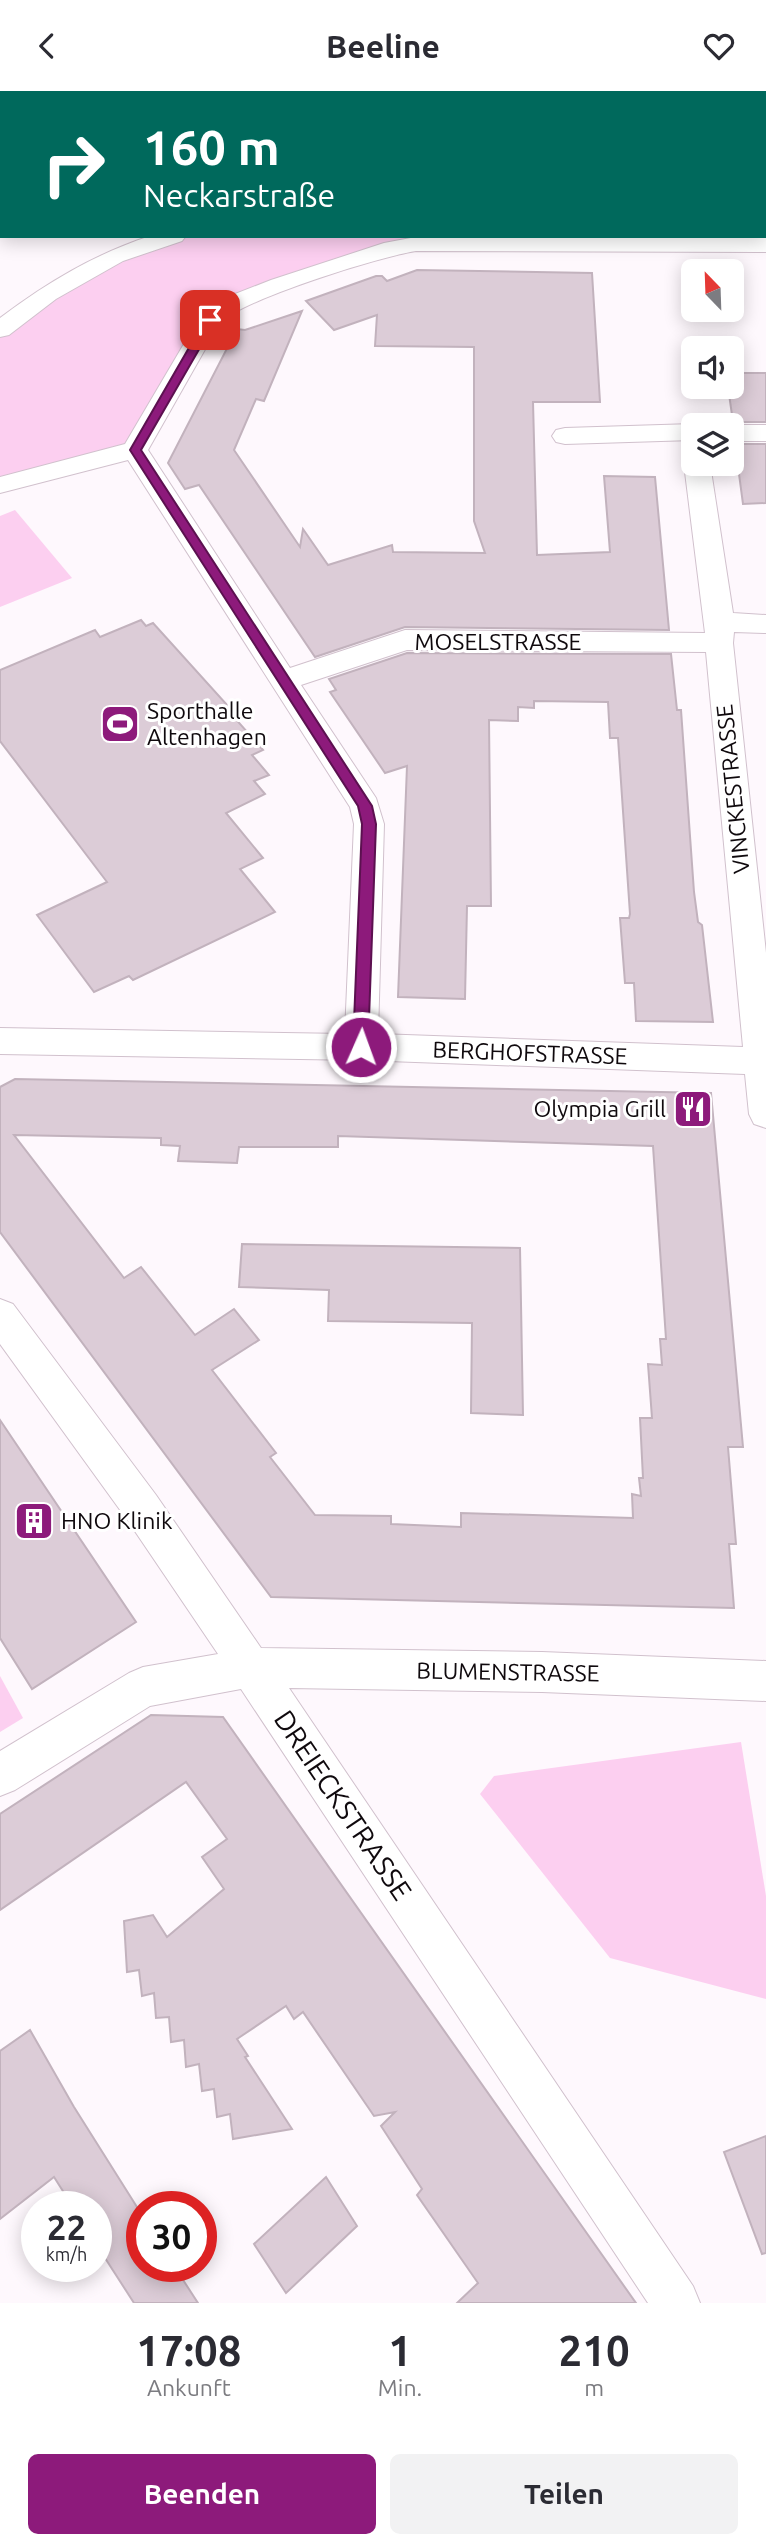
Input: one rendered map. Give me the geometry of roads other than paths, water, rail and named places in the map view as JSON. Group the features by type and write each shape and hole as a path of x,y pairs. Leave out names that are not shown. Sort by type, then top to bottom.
{"street":[{"path":"0,330 47,294 116,256 168,238"},
{"path":"745,238 766,243"},
{"path":"0,485 135,450 210,320 221,308 279,285 392,248 416,244 766,243"},
{"path":"744,433 766,433"},
{"path":"565,436 681,434"},
{"path":"135,450 365,806 369,824 361,1047"},
{"name":"VINCKESTRASSE","path":"699,476 719,633 763,1061 766,1114"},
{"name":"MOSELSTRASSE","path":"284,680 405,640 719,633 766,624"},
{"name":"BERGHOFSTRASSE","path":"0,1041 361,1047 763,1061"},
{"name":"DREIECKSTRASSE","path":"0,1315 142,1508 419,1916 676,2303"},
{"name":"BLUMENSTRASSE","path":"0,1775 143,1687 250,1668 542,1672 766,1681"}],"place":[{"name":"Sporthalle Altenhagen","path":"120,724"},
{"name":"Olympia Grill","path":"693,1109"},
{"name":"HNO Klinik","path":"34,1521"}]}
